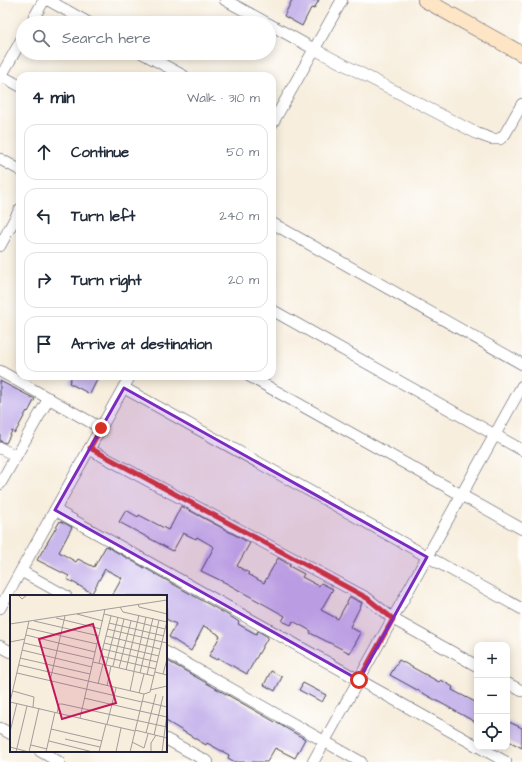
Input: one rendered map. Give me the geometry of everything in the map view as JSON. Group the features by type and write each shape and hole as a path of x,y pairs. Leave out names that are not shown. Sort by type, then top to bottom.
{"street":[{"path":"35,16 44,0"},
{"path":"48,0 77,16"},
{"path":"225,0 254,16"},
{"path":"276,117 342,0"},
{"path":"425,0 522,54"},
{"path":"276,28 478,134 492,139 500,139 505,134 522,104"},
{"path":"16,49 0,76 16,84"},
{"path":"155,60 177,72"},
{"path":"0,159 16,168"},
{"path":"0,246 16,216"},
{"path":"276,225 522,364"},
{"path":"276,312 522,450"},
{"path":"0,370 16,376"},
{"path":"24,380 49,398 101,428"},
{"path":"0,608 128,380"},
{"path":"256,380 522,530"},
{"path":"313,762 522,386"},
{"path":"124,388 522,609"},
{"path":"0,484 49,398"},
{"path":"0,448 16,456"},
{"path":"90,448 367,598 393,619 474,664"},
{"path":"55,510 474,744"},
{"path":"21,571 64,595"},
{"path":"0,646 10,651"},
{"path":"167,653 361,762"},
{"path":"510,685 522,691"},
{"path":"0,728 10,733"},
{"path":"167,740 208,762"},
{"path":"485,750 506,762"},
{"path":"42,752 59,762"}],"highlighted area":[{"path":"124,388 427,557 359,680 55,510"}],"building":[{"path":"292,0 319,0 314,9 311,8 302,26 284,16"},
{"path":"70,380 97,380 90,394 69,383"},
{"path":"0,381 35,399 15,433 12,431 6,443 0,441"},
{"path":"181,506 250,543 237,566 264,583 278,558 304,574 302,577 319,586 321,583 333,589 321,610 338,619 350,597 362,603 350,627 361,633 350,653 310,633 311,631 293,621 291,625 282,621 285,616 226,583 201,571 214,547 197,537 196,539 183,533 173,551 119,522 126,510 168,530"},
{"path":"60,521 72,527 59,552 76,562 78,559 94,567 106,546 233,618 239,622 238,624 256,634 258,631 268,637 247,674 218,658 217,660 209,656 220,636 204,626 191,651 169,637 176,624 167,620 167,595 113,595 122,578 105,569 92,593 67,579 69,576 37,560"},
{"path":"399,660 439,682 441,680 453,687 452,690 474,701 474,721 390,675"},
{"path":"167,661 305,739 295,758 275,748 267,762 235,762 228,758 229,755 207,743 206,745 167,722"},
{"path":"271,671 282,677 275,691 264,685"},
{"path":"303,683 326,695 322,702 299,690"},
{"path":"510,722 522,728 522,748 510,742"}],"route":[{"path":"101,428 90,448 367,598 393,619 359,680"}]}
